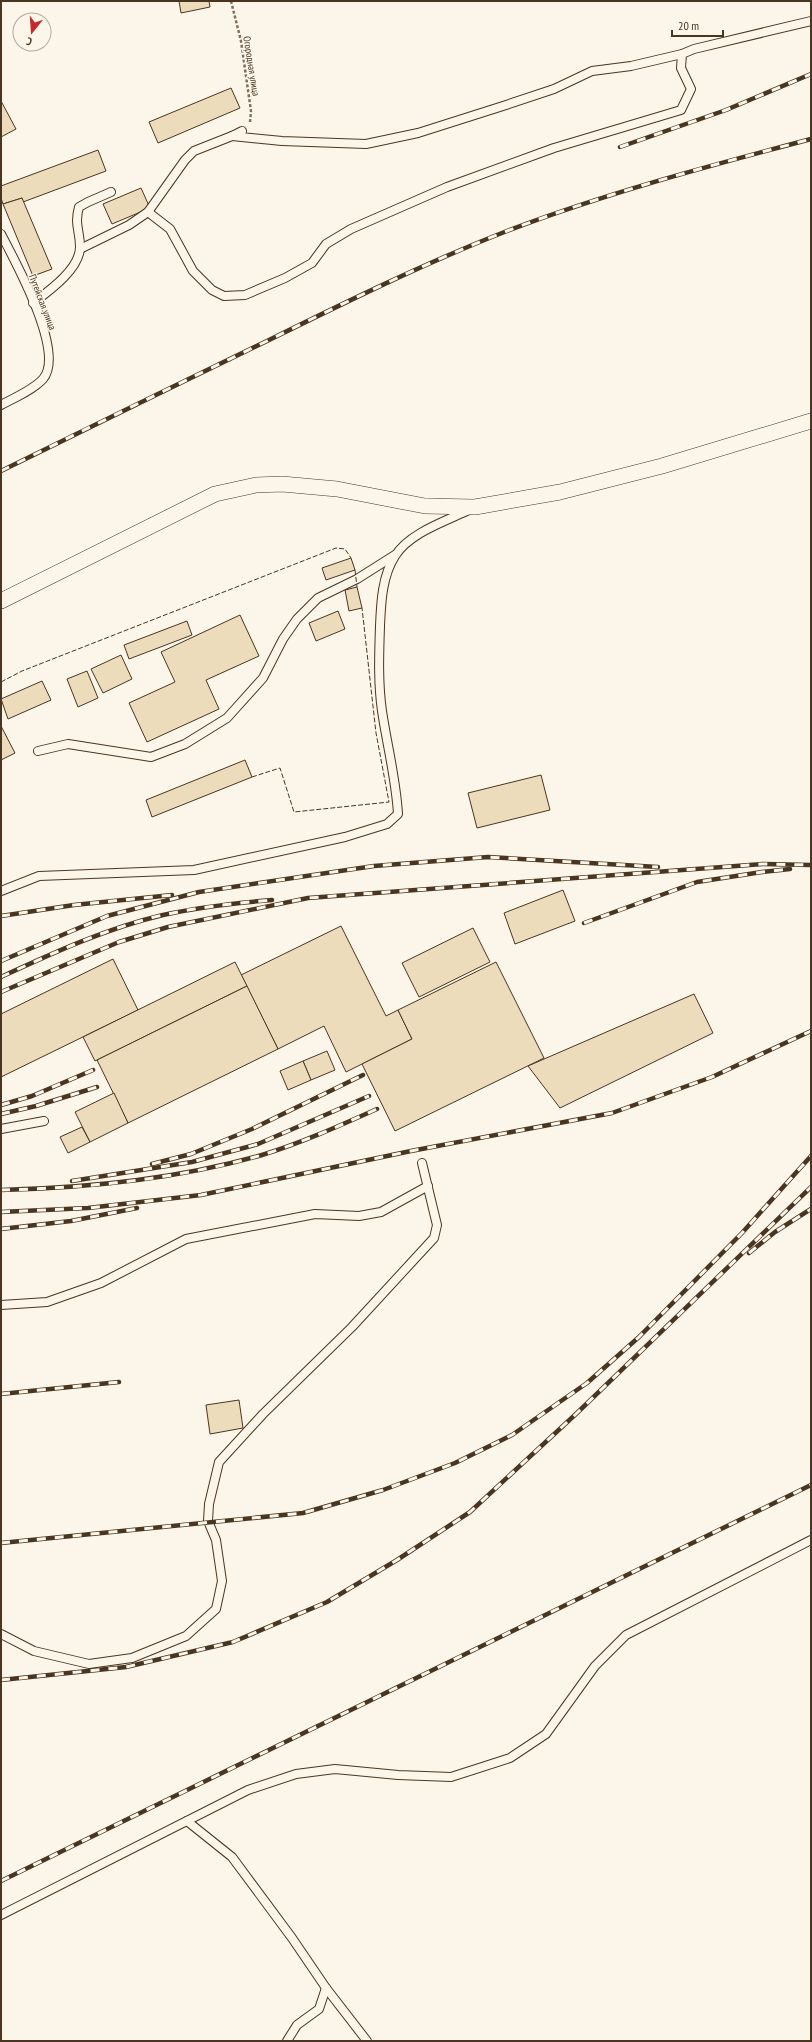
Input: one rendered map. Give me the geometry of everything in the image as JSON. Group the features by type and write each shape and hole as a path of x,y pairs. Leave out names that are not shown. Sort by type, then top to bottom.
{"street":[{"path":"1,601 215,494 256,485 282,484 337,489 425,506 475,507 560,492 655,468 811,421"}],"lane":[{"path":"232,136 282,141 366,144 418,132 496,108 554,89 592,71 631,66 682,54 694,49 811,21"},
{"path":"148,212 170,229 193,271 212,290 224,296 245,296 285,278 312,263 326,244 351,228 447,187 554,148 682,110 691,89 681,68 682,54"},
{"path":"80,249 129,225 148,212 185,160 194,151 242,131"},
{"path":"33,303 71,271 80,249 76,221 79,207 111,192"},
{"name":"Путейская улица","path":"1,234 21,272 48,340 50,364 43,379 18,397 1,405"},
{"path":"38,751 68,744 150,757 185,744 227,718 263,678 283,639 296,619 318,598 357,579 395,555 418,533 475,507"},
{"path":"1,891 39,876 194,870 345,837 387,824 398,814 397,798 382,710 379,646 384,584 395,555"},
{"path":"1,1129 44,1120"},
{"path":"1,1634 34,1651 89,1664 132,1658 186,1636 216,1609 222,1581 216,1540 208,1521 208,1504 219,1462 263,1414 352,1327 434,1238 437,1225 422,1163"},
{"path":"1,1305 47,1302 101,1283 186,1239 315,1214 359,1216 382,1212 428,1186"},
{"path":"1,1915 248,1790 296,1774 335,1769 398,1775 451,1777 510,1758 546,1734 595,1666 626,1635 811,1540"},
{"path":"187,1821 232,1857 292,1938 326,1988 367,2041"},
{"path":"287,2041 297,2025 319,2009 326,1988"}],"path":[{"name":"Огородная улица","path":"231,1 241,41 251,111 249,125 242,131"}],"building":[{"path":"179,1 209,1 210,7 181,13"},
{"path":"231,88 240,108 158,143 149,122"},
{"path":"1,101 16,129 1,137"},
{"path":"98,150 106,171 23,202 22,198 3,204 1,198 1,186"},
{"path":"141,188 150,208 112,224 103,204"},
{"path":"22,198 52,269 33,276 3,204"},
{"path":"351,558 355,570 326,580 322,568"},
{"path":"357,587 362,608 349,611 345,590"},
{"path":"338,611 345,629 316,641 309,623"},
{"path":"240,615 259,656 206,680 219,709 147,742 129,703 175,682 161,652"},
{"path":"187,621 192,635 129,659 124,645"},
{"path":"121,655 132,679 103,693 91,669"},
{"path":"87,671 98,698 78,707 67,679"},
{"path":"42,681 51,700 8,719 1,699"},
{"path":"1,726 15,753 1,760"},
{"path":"245,760 252,777 152,817 146,800"},
{"path":"541,775 550,810 477,828 468,793"},
{"path":"563,890 575,921 515,944 504,913"},
{"path":"341,926 386,1016 398,1010 412,1039 346,1072 324,1026 278,1049 241,975"},
{"path":"473,928 490,962 419,997 402,963"},
{"path":"113,959 138,1010 1,1077 1,1014"},
{"path":"235,962 247,986 95,1061 83,1037"},
{"path":"496,962 544,1058 395,1131 362,1064 412,1039 398,1010"},
{"path":"247,986 278,1049 128,1123 97,1060"},
{"path":"694,994 713,1033 560,1108 528,1066"},
{"path":"327,1051 335,1070 311,1080 303,1061"},
{"path":"303,1061 311,1080 288,1090 280,1071"},
{"path":"114,1093 128,1123 90,1142 75,1112"},
{"path":"82,1127 90,1142 68,1153 60,1137"},
{"path":"239,1400 243,1428 210,1434 206,1405"}],"railway":[{"path":"620,147 726,110 811,74"},
{"path":"1,471 356,297 476,243 544,217 620,192 811,139"},
{"path":"1,961 107,916 199,892 374,866 488,857 658,867"},
{"path":"1,992 119,942 168,927 308,898 763,864 811,865"},
{"path":"584,923 697,882 790,869"},
{"path":"1,916 74,905 172,895"},
{"path":"1,977 80,942 142,920 177,912 272,900"},
{"path":"1,1212 88,1208 201,1195 411,1151 612,1113 712,1077 811,1031"},
{"path":"1,1105 32,1096 93,1070"},
{"path":"152,1164 191,1154 252,1129 363,1075"},
{"path":"1,1114 36,1106 97,1087"},
{"path":"72,1181 192,1162 258,1144 369,1096"},
{"path":"1,1190 67,1187 133,1181 198,1170 277,1150 320,1134 377,1109"},
{"path":"1,1543 303,1513 383,1490 455,1463 512,1435 587,1383 639,1337 742,1233 811,1156"},
{"path":"1,1680 126,1667 233,1642 327,1602 397,1560 470,1512 577,1413 811,1187"},
{"path":"1,1229 71,1221 137,1208"},
{"path":"749,1253 775,1232 811,1209"},
{"path":"1,1394 119,1382"},
{"path":"1,1881 811,1485"}],"fence":[{"path":"1,682 22,671 336,548 345,549 351,558"},
{"path":"355,570 357,587"},
{"path":"252,777 280,768 294,812 389,802 376,733 362,608"}]}
